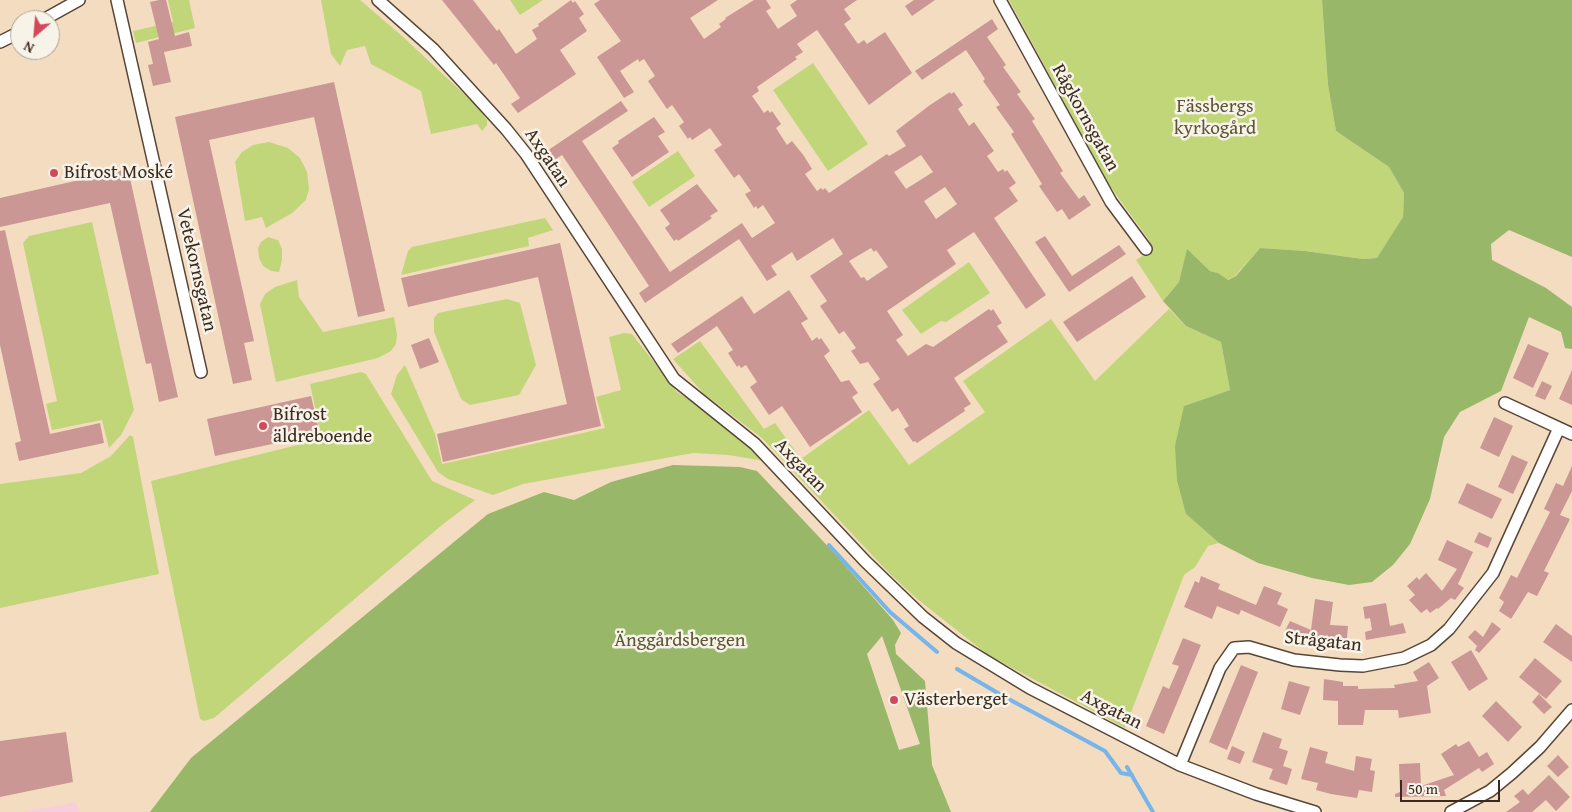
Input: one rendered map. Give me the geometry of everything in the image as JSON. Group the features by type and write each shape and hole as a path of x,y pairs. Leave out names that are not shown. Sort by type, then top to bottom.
{"street":[{"path":"60,11 79,0"},
{"name":"Vetekornsgatan","path":"117,0 201,372"},
{"name":"Axgatan","path":"378,0 433,49 506,129 526,154 674,379 755,444 902,598 956,643 1030,688 1180,765 1256,794 1315,812"},
{"name":"Rågkornsgatan","path":"1000,0 1111,202 1146,249"},
{"path":"1505,402 1572,434"},
{"name":"Strågatan","path":"1180,765 1220,668 1234,648 1249,647 1294,660 1340,666 1363,666 1404,658 1431,644 1449,629 1493,573 1559,428"},
{"path":"1451,812 1490,791 1512,773 1540,747 1572,710"}],"shaded area":[{"path":"75,802 80,812 23,812"}],"green space":[{"path":"168,0 189,0 195,28 136,43 133,31 173,22"},
{"path":"321,0 360,0 401,35 478,107 487,120 487,125 482,131 477,124 431,134 421,91 371,64 365,46 347,50 340,66 331,54"},
{"path":"510,0 543,0 520,15"},
{"name":"Fässbergs kyrkogård","path":"1009,0 1322,0 1328,85 1336,131 1389,167 1404,193 1403,217 1378,258 1363,259 1305,251 1260,248 1235,276 1227,280 1218,273 1210,271 1187,250 1179,282 1163,301 1136,260 1153,249 1149,240 1109,185"},
{"path":"1322,0 1572,0 1572,257 1509,230 1491,244 1492,260 1546,288 1572,307 1572,349 1565,348 1561,332 1529,317 1501,391 1460,412 1444,437 1430,499 1410,544 1393,565 1372,582 1349,585 1312,578 1258,563 1219,543 1186,514 1177,480 1175,446 1184,406 1230,390 1221,342 1186,326 1163,301 1179,282 1187,249 1210,271 1218,273 1228,280 1236,276 1260,248 1305,251 1363,259 1377,258 1403,217 1404,193 1389,167 1336,131 1328,85"},
{"path":"813,63 868,144 828,171 773,90"},
{"path":"269,142 288,148 300,158 307,172 309,189 306,200 292,213 266,228 262,217 245,221 235,162 242,152 253,145"},
{"path":"678,151 695,176 649,207 632,182"},
{"path":"545,218 553,230 528,238 529,246 401,275 408,251 412,247"},
{"path":"92,222 134,410 121,435 109,448 102,420 52,430 46,404 57,401 23,243 29,236"},
{"path":"268,237 278,240 282,249 279,272 271,271 263,266 259,258 258,248 261,242"},
{"path":"969,262 990,293 946,322 941,321 921,334 902,310"},
{"path":"297,280 299,297 323,332 394,317 397,335 396,344 391,351 378,358 276,382 260,304 265,294 275,287"},
{"path":"507,299 520,303 536,365 519,395 470,405 461,399 434,332 434,318 438,313"},
{"path":"1169,309 1186,326 1221,342 1230,390 1184,406 1186,514 1219,543 1208,546 1195,567 1184,575 1125,728 988,655 916,598 888,572 762,438 704,394 673,359 700,341 764,429 775,423 801,459 869,410 909,465 985,412 963,381 1051,319 1095,381"},
{"path":"624,333 632,334 677,392 716,416 765,461 728,455 693,453 523,484 493,495 448,479 438,472 391,394 397,375 405,365 435,434 442,464 605,428 596,397 621,390 609,337"},
{"path":"361,372 366,374 432,481 475,500 442,525 214,718 204,721 200,719 151,481 322,439 310,384"},
{"path":"130,435 133,437 159,574 0,608 0,484 81,473 111,456"},
{"name":"Änggårdsbergen","path":"673,465 740,467 757,471 835,554 893,620 901,633 895,645 896,654 925,681 932,765 951,812 150,812 191,758 488,514 544,492 574,500 611,482","holes":["882,636 920,744 899,750 867,654"]}],"building":[{"path":"166,0 175,36 189,32 192,46 164,52 171,82 153,86 148,65 153,64 148,42 159,39 150,2"},
{"path":"442,0 473,0 497,31 499,29 516,54 537,39 532,30 539,26 538,24 571,0 573,3 575,1 584,14 579,18 587,31 560,50 576,74 518,113 511,104 520,98 496,63 494,65"},
{"path":"600,0 718,0 690,18 704,39 721,27 719,24 725,18 754,0 766,0 771,8 766,11 778,29 797,16 790,5 797,0 857,0 844,9 851,19 844,24 858,44 864,40 867,44 885,32 912,73 869,105 817,30 797,44 803,52 795,57 797,59 757,87 759,91 752,96 764,113 768,110 770,113 772,111 781,124 776,128 787,145 792,141 804,156 812,169 805,174 817,191 825,188 829,193 887,154 889,156 906,146 896,131 930,105 950,92 951,94 954,92 963,105 958,109 969,126 974,122 994,151 987,156 998,172 1003,169 1005,172 1007,170 1016,183 1009,188 1018,201 994,218 1046,295 1026,309 974,232 947,250 956,264 887,311 903,335 896,340 908,356 926,344 933,347 989,309 991,311 993,309 1002,323 997,326 1008,342 954,378 971,404 964,408 965,411 917,443 913,442 904,429 909,426 898,408 892,412 873,384 880,379 868,362 860,364 851,351 856,348 844,331 839,334 820,306 827,301 810,276 843,254 833,238 797,261 792,252 771,266 777,275 767,281 739,239 645,303 639,293 649,286 562,155 551,162 544,153 621,101 628,111 582,141 670,272 742,223 752,238 775,223 763,205 758,209 756,206 754,208 745,194 751,191 739,174 734,178 714,150 722,145 710,128 692,140 690,137 688,139 679,126 684,122 672,105 667,109 648,81 655,76 644,59 639,62 638,59 620,71 634,92 624,98 597,57 621,41 594,4","holes":["921,155 933,172 906,189 894,172","945,187 957,204 936,219 924,201","871,248 874,252 876,250 888,267 867,281 864,277 861,278 849,261"]},
{"path":"914,0 935,0 912,16 905,6"},
{"path":"992,19 998,29 987,37 1006,65 1003,67 1021,92 1017,94 1035,119 1032,121 1063,171 1060,173 1079,199 1084,195 1091,205 1069,220 1062,209 1057,212 1039,186 1042,184 1011,134 1014,132 996,107 1000,105 983,81 985,79 966,50 922,80 915,71"},
{"path":"334,82 385,311 358,317 314,117 209,140 254,341 244,343 252,380 233,384 175,117"},
{"path":"654,117 665,132 658,136 669,152 632,177 612,148 619,143 618,141"},
{"path":"128,169 178,397 159,402 151,363 146,364 110,203 0,227 0,198"},
{"path":"697,184 718,211 710,216 712,218 678,241 677,239 674,241 665,228 670,224 660,210"},
{"path":"5,230 50,434 100,423 104,443 19,461 15,443 21,441 0,345 0,231"},
{"path":"1045,236 1072,276 1119,245 1126,254 1069,292 1035,242"},
{"path":"560,243 601,426 443,462 437,434 567,404 538,277 408,307 401,278"},
{"path":"1132,276 1146,297 1077,342 1063,322"},
{"path":"789,290 808,319 801,323 812,341 817,337 819,340 821,338 830,351 824,356 841,382 849,380 858,393 852,397 862,412 810,447 782,406 769,415 750,387 757,382 746,365 741,368 739,365 737,367 728,353 733,350 717,326 678,353 671,344 742,296 754,314"},
{"path":"429,338 439,362 420,369 411,345"},
{"path":"1528,344 1549,353 1533,388 1513,378"},
{"path":"1572,370 1572,405 1559,399"},
{"path":"1542,381 1552,386 1545,400 1535,396"},
{"name":"Bifrost äldreboende","path":"311,396 320,434 215,456 207,419"},
{"path":"1494,417 1513,426 1499,457 1480,448"},
{"path":"1512,455 1528,462 1513,494 1498,487"},
{"path":"1572,466 1572,491 1560,515 1570,519 1544,571 1549,573 1537,596 1528,592 1511,619 1499,611 1504,602 1499,598 1511,575 1517,578 1550,512 1544,509 1556,483 1563,486"},
{"path":"1467,483 1502,499 1492,519 1458,503"},
{"path":"1479,532 1492,538 1488,548 1474,542"},
{"path":"1447,540 1473,552 1458,584 1464,588 1455,600 1451,598 1430,613 1427,609 1421,613 1409,600 1415,595 1407,586 1417,577 1419,580 1426,573 1442,591 1457,569 1438,560"},
{"path":"1201,576 1220,584 1218,589 1256,605 1264,586 1282,593 1277,604 1288,609 1280,627 1241,610 1239,615 1217,606 1212,619 1184,607 1195,581 1199,583"},
{"path":"1315,599 1333,602 1330,625 1348,626 1346,648 1336,646 1336,640 1284,633 1290,621 1311,630"},
{"path":"1386,603 1390,626 1403,623 1406,633 1366,640 1365,632 1372,630 1370,618 1365,619 1363,607"},
{"path":"1492,622 1501,629 1479,653 1475,650 1477,646 1468,637 1475,630 1483,637"},
{"path":"1556,624 1572,636 1572,662 1543,642"},
{"path":"1183,638 1201,645 1164,734 1146,726 1163,686 1169,689 1179,666 1172,664"},
{"path":"1471,650 1488,679 1469,691 1451,662"},
{"path":"1535,658 1562,681 1546,699 1519,677"},
{"path":"1429,662 1439,678 1427,686 1431,713 1399,718 1398,710 1365,710 1363,725 1338,725 1338,701 1323,700 1324,679 1343,682 1343,686 1358,686 1358,689 1395,688 1394,685 1418,681 1413,672"},
{"path":"1241,665 1258,672 1227,750 1209,742"},
{"path":"1289,681 1310,687 1300,715 1281,709"},
{"path":"1539,694 1552,707 1544,714 1532,702"},
{"path":"1496,701 1522,727 1508,742 1482,716"},
{"path":"66,732 73,782 0,797 0,741"},
{"path":"1263,732 1282,739 1279,748 1288,751 1283,766 1292,769 1287,785 1269,779 1273,769 1252,762"},
{"path":"1469,741 1479,757 1487,752 1494,764 1482,772 1479,768 1444,790 1446,796 1395,797 1395,794 1400,792 1399,764 1420,763 1421,786 1454,775 1441,754 1456,744 1458,747"},
{"path":"1232,746 1245,752 1240,764 1227,759"},
{"path":"1310,747 1328,752 1325,763 1354,771 1356,756 1372,759 1370,770 1375,771 1372,792 1359,790 1357,798 1316,790 1318,783 1301,779"},
{"path":"1558,755 1569,767 1558,777 1547,766"},
{"path":"1549,775 1570,797 1556,811 1546,800 1532,812 1506,812 1520,802 1514,796 1523,789 1528,795"}],"waterway":[{"path":"829,545 890,612"},
{"path":"890,612 937,652"},
{"path":"957,669 1105,751 1121,773 1132,775"},
{"path":"1127,767 1153,812"}],"place":[{"name":"Bifrost Moské","path":"54,173"},
{"name":"Bifrost äldreboende","path":"263,426"},
{"name":"Västerberget","path":"894,700"}]}
